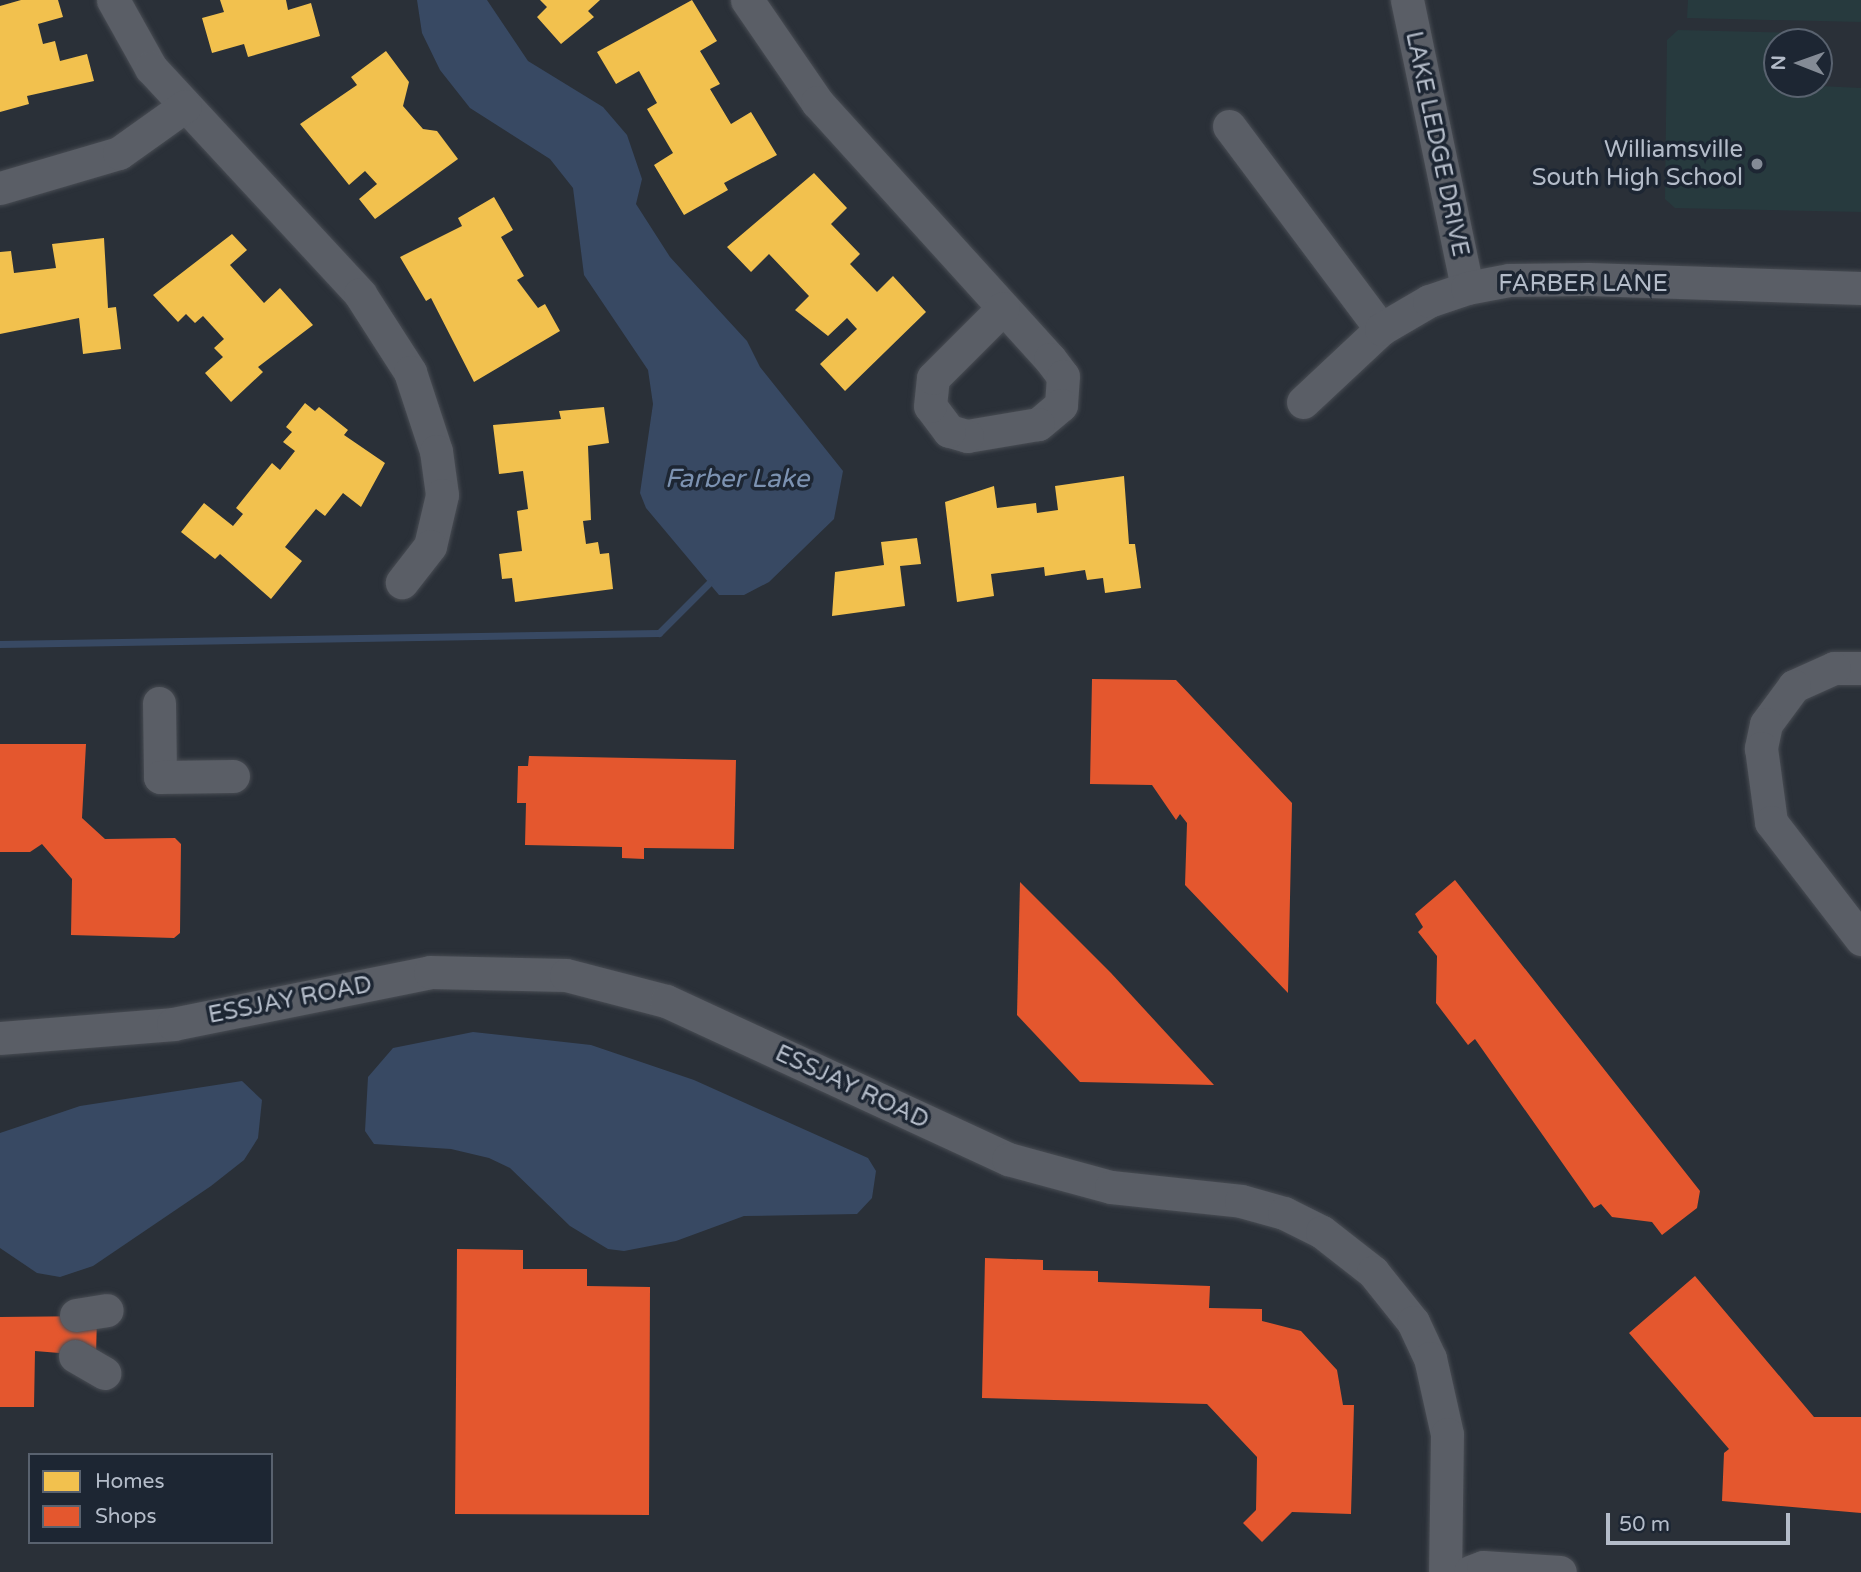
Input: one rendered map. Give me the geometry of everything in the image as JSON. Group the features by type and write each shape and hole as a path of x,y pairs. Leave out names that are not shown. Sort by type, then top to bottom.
{"street":[{"path":"113,0 132,44 185,106 360,294 410,372 436,451 442,495 430,546 402,582"},
{"path":"747,0 817,102 1003,307"},
{"name":"LAKE LEDGE DRIVE","path":"1407,0 1467,288"},
{"path":"0,188 119,153 185,106"},
{"path":"1229,126 1381,329"},
{"name":"FARBER LANE","path":"1303,402 1381,329 1429,301 1467,288 1509,280 1588,279 1861,288"},
{"path":"1861,668 1834,668 1794,686 1766,724 1761,748 1771,821 1861,939"},
{"path":"159,703 160,777 233,776"},
{"name":"ESSJAY ROAD","path":"0,1038 173,1024 430,972 566,975 666,1000 1008,1159 1111,1187 1241,1201 1284,1213 1322,1232 1373,1272 1413,1322 1430,1358 1447,1434 1445,1572"},
{"path":"75,1356 106,1373"},
{"path":"1470,1572 1483,1567 1560,1572"}],"green space":[{"path":"1688,0 1861,0 1861,22 1687,18"},
{"path":"1678,30 1763,32 1763,98 1833,98 1833,87 1861,88 1861,212 1675,208 1665,199 1667,40"}],"water":[{"name":"Farber Lake","path":"417,0 487,0 528,61 603,107 627,135 642,179 636,204 670,257 747,341 760,367 843,471 834,519 769,582 744,595 719,595 646,508 640,493 653,404 648,370 584,275 573,188 550,159 470,108 440,70 422,33"},
{"path":"473,1032 591,1045 694,1080 868,1158 876,1171 872,1198 857,1214 744,1216 676,1241 624,1251 608,1249 570,1226 510,1168 489,1158 451,1149 374,1144 365,1131 368,1077 393,1048"},
{"path":"242,1081 262,1100 258,1138 244,1160 211,1186 93,1266 60,1277 37,1273 0,1248 0,1133 80,1106"}],"building: Homes":[{"path":"21,0 58,0 63,17 38,24 43,44 55,41 60,61 87,54 94,81 27,96 29,104 0,112 0,6"},
{"path":"220,0 286,0 288,10 311,3 320,36 248,57 244,44 212,53 202,18 224,12"},
{"path":"540,0 600,0 588,11 594,17 561,44 537,17 547,7"},
{"path":"692,0 717,41 700,51 720,84 710,89 731,124 751,112 777,155 724,183 728,190 684,215 654,165 673,153 647,109 657,103 639,71 616,84 597,52"},
{"path":"386,51 409,82 403,106 423,129 437,131 458,159 375,219 359,199 377,184 365,171 349,185 300,124 357,85 351,77"},
{"path":"814,173 847,208 831,224 860,254 850,264 877,292 893,276 926,312 845,391 820,364 857,329 847,318 828,336 795,310 809,296 769,254 751,272 727,247"},
{"path":"494,197 513,230 501,237 524,276 517,280 538,308 545,304 560,331 474,382 431,298 426,301 400,257 462,226 458,218"},
{"path":"232,234 247,250 230,265 264,303 280,288 313,325 258,367 263,372 231,402 205,373 223,357 214,348 224,339 203,316 195,323 186,314 178,322 153,295"},
{"path":"104,238 108,308 116,307 121,349 83,354 79,318 0,334 0,252 11,251 14,273 56,268 52,244"},
{"path":"305,403 315,411 319,407 348,430 344,435 385,463 361,507 343,493 325,516 316,509 285,547 302,561 271,599 220,554 215,559 181,532 204,503 233,526 243,514 236,508 272,463 280,470 295,451 283,442 292,432 286,427"},
{"path":"604,407 609,443 588,446 591,520 583,521 586,544 598,542 600,554 609,553 613,589 515,602 512,578 502,579 499,554 522,551 517,511 528,509 523,471 499,474 493,425 561,419 559,411"},
{"path":"1124,476 1129,544 1135,544 1141,588 1105,593 1103,578 1087,580 1085,570 1045,576 1044,567 991,574 994,596 957,602 945,502 994,486 997,508 1036,503 1037,513 1058,510 1055,486"},
{"path":"917,538 921,564 900,566 905,606 832,616 835,572 884,565 881,542"}],"building: Shops":[{"path":"1092,679 1176,680 1292,803 1288,993 1185,885 1187,823 1180,814 1176,820 1152,785 1090,784"},
{"path":"0,744 86,744 82,818 105,839 175,838 181,844 180,933 174,938 71,935 72,879 42,844 30,852 0,852"},
{"path":"529,756 736,760 734,849 644,848 644,859 622,858 622,847 525,845 526,803 517,803 518,766 528,766"},
{"path":"1455,880 1700,1191 1697,1208 1662,1235 1652,1222 1612,1217 1601,1204 1594,1208 1475,1039 1468,1045 1436,1003 1437,956 1418,932 1423,927 1415,914"},
{"path":"1020,882 1111,973 1214,1085 1080,1082 1017,1015"},
{"path":"457,1249 523,1250 523,1269 587,1269 587,1286 650,1287 649,1515 455,1514"},
{"path":"985,1258 1043,1260 1043,1270 1098,1271 1098,1282 1210,1286 1209,1308 1262,1309 1262,1321 1301,1331 1337,1370 1343,1405 1354,1405 1351,1514 1292,1512 1262,1542 1243,1523 1256,1510 1257,1457 1207,1404 982,1398"},
{"path":"1695,1276 1814,1417 1861,1417 1861,1513 1722,1501 1724,1453 1729,1449 1629,1333"},
{"path":"97,1316 96,1356 35,1351 34,1407 0,1407 0,1317"}],"waterway":[{"path":"0,644 659,633 709,583"}],"place":[{"name":"Williamsville South High School","path":"1757,164"}]}
